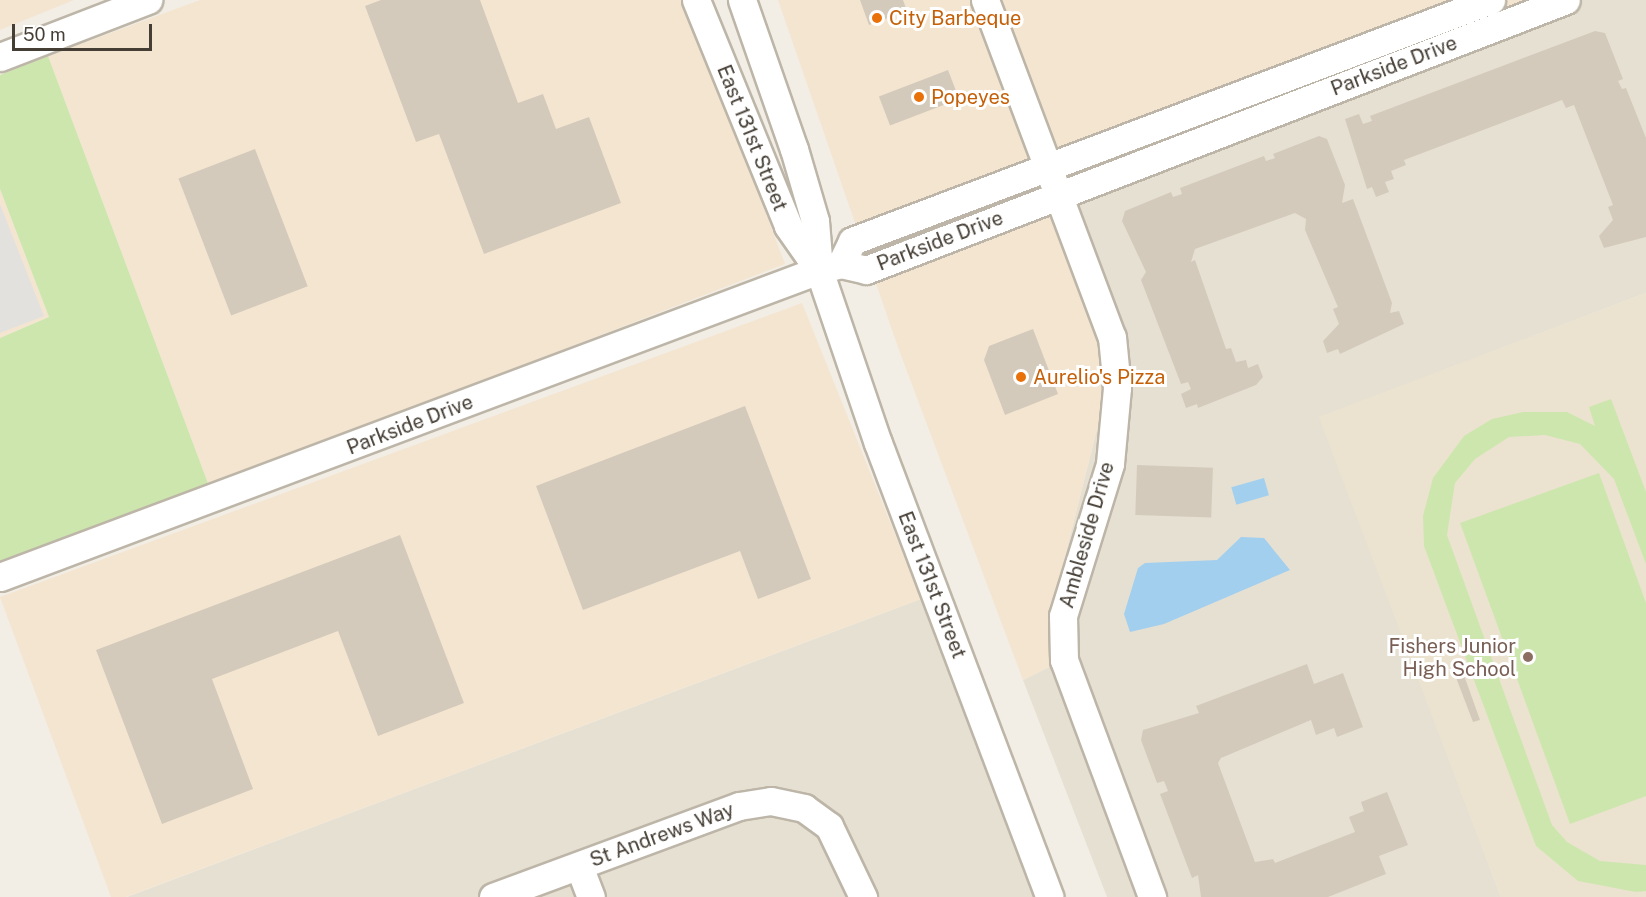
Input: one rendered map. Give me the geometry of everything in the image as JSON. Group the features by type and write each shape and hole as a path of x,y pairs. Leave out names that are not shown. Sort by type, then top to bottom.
{"street":[{"path":"0,57 148,0"},
{"name":"East 131st Street","path":"696,0 773,192 830,267"},
{"name":"East 131st Street","path":"742,0 830,267 878,443 1050,897"},
{"name":"Ambleside Drive","path":"985,0 1112,337 1117,388 1110,464 1064,616 1064,660 1152,897"},
{"name":"Parkside Drive","path":"830,267 852,241 1491,0"},
{"name":"Parkside Drive","path":"0,577 830,267 866,270 1566,0"},
{"name":"St Andrews Way","path":"493,897 756,802 804,808 829,826 863,897"},
{"path":"579,866 591,897"}],"shaded area":[{"path":"0,0 74,0 0,30"},
{"path":"200,0 685,0 785,264 209,486 48,56"},
{"path":"778,0 1528,0 1040,183 1102,355 1103,405 1054,600 1057,663 1023,680 899,350"},
{"path":"1528,0 1646,0 1646,293 1320,417 1501,897 1107,897 1023,680 1057,663 1054,600 1103,405 1040,183"},
{"path":"0,189 49,317 0,338"},
{"path":"0,204 44,316 0,333"},
{"name":"Fishers Junior High School","path":"1646,293 1646,897 1501,897 1319,417"},
{"path":"802,303 921,599 126,897 111,897 0,597"},
{"path":"921,599 1035,897 127,897"}],"green space":[{"path":"48,56 209,486 0,561 0,338 49,317 0,189 0,75"},
{"path":"1611,399 1646,492 1646,564 1614,479 1580,444 1545,435 1509,437 1475,459 1455,483 1447,535 1552,825 1567,842 1600,861 1646,865 1646,891 1636,892 1578,881 1536,846 1424,546 1423,516 1433,478 1464,436 1492,419 1523,412 1567,412 1595,426 1589,407"},
{"path":"1599,473 1646,603 1646,796 1570,824 1460,523"}],"water":[{"path":"1264,478 1269,495 1236,505 1231,487"},
{"path":"1241,537 1264,538 1290,570 1164,624 1130,632 1124,614 1138,568 1145,563 1217,560"}],"building":[{"path":"381,0 480,0 518,103 543,94 556,129 589,117 621,203 484,254 439,134 416,142 365,6"},
{"name":"City Barbeque","path":"860,0 903,0 907,11 869,25"},
{"path":"1595,31 1605,33 1623,79 1618,81 1622,89 1626,88 1646,138 1646,237 1604,248 1599,236 1613,220 1608,207 1613,205 1574,105 1566,108 1562,100 1404,160 1406,165 1391,171 1394,179 1385,182 1389,192 1376,197 1372,187 1367,189 1345,119 1359,114 1363,124 1372,121 1370,116"},
{"name":"Popeyes","path":"948,70 959,99 890,125 879,97"},
{"path":"1319,136 1327,139 1345,185 1342,203 1353,199 1392,303 1390,313 1399,311 1404,324 1340,354 1338,349 1327,353 1323,341 1339,324 1333,309 1338,307 1305,230 1306,219 1295,213 1195,249 1191,262 1195,260 1226,349 1231,348 1236,362 1246,360 1248,368 1258,364 1263,377 1256,385 1198,408 1197,404 1186,408 1181,394 1191,389 1188,382 1181,384 1141,280 1146,272 1122,221 1125,211 1171,192 1173,197 1182,194 1180,188 1264,156 1266,161 1275,158 1273,154"},
{"path":"255,149 308,286 231,316 178,178"},
{"name":"Aurelio's Pizza","path":"1033,329 1058,394 1005,415 984,360 989,346"},
{"path":"745,406 811,579 758,599 740,551 583,610 536,486"},
{"path":"1137,465 1213,468 1211,518 1135,515"},
{"path":"400,535 464,703 378,736 338,631 212,679 253,789 162,824 96,650"},
{"path":"1307,664 1314,684 1343,673 1363,727 1337,737 1334,728 1316,735 1311,720 1221,758 1218,763 1255,862 1273,859 1275,863 1355,832 1349,817 1364,811 1361,802 1387,792 1408,845 1379,856 1386,874 1328,897 1201,897 1198,875 1192,878 1160,794 1168,791 1164,781 1157,783 1141,740 1143,730 1199,713 1196,706"},
{"path":"1460,664 1480,720 1473,722 1452,667"}],"place":[{"name":"City Barbeque","path":"877,18"},
{"name":"Popeyes","path":"919,97"},
{"name":"Aurelio's Pizza","path":"1021,377"},
{"name":"Fishers Junior High School","path":"1528,657"}]}
